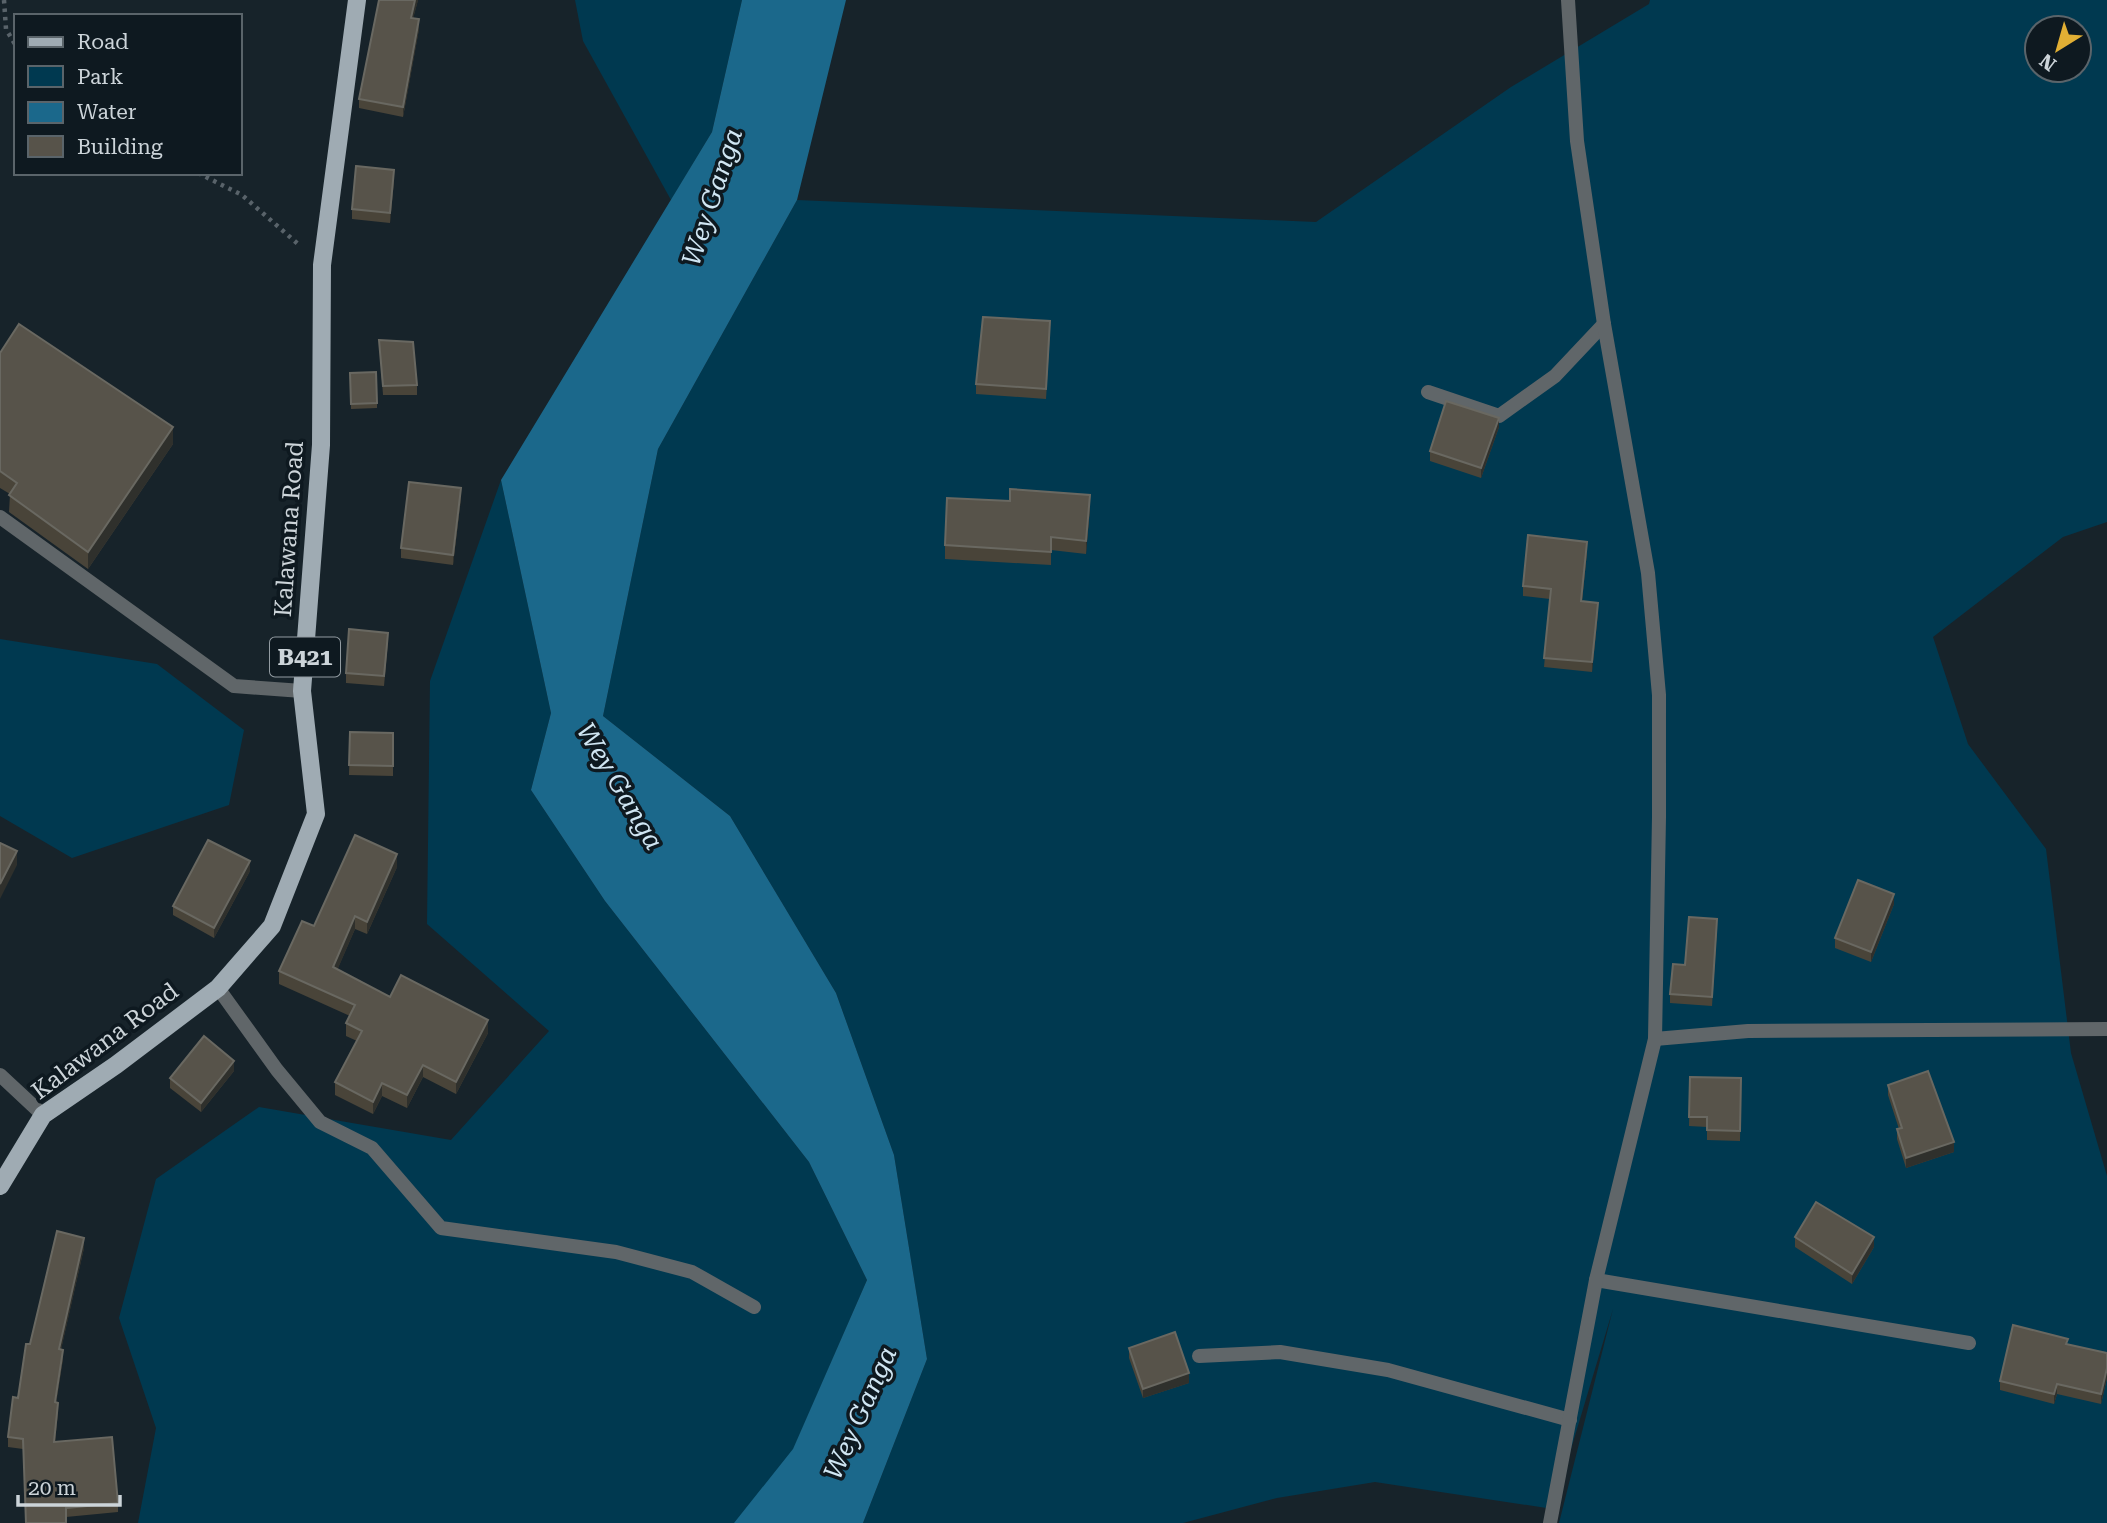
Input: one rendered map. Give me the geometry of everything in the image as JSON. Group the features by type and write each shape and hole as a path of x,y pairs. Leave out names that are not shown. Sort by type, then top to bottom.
{"main road":[{"name":"Kalawana Road","path":"0,1186 43,1115 116,1065 218,988 272,926 316,814 302,691 321,445 322,265 357,0"}],"street":[{"path":"1550,1523 1596,1280 1655,1039 1659,695 1648,573 1604,324 1577,141 1568,0"},
{"path":"1427,392 1499,415 1555,376 1604,324"},
{"path":"0,517 234,686 302,691"},
{"path":"218,988 276,1070 320,1122 372,1148 441,1228 616,1252 692,1272 754,1307"},
{"path":"1655,1039 1748,1031 2107,1029"},
{"path":"0,1075 43,1115"},
{"path":"1596,1280 1969,1343"},
{"path":"1199,1356 1280,1352 1388,1370 1570,1420"}],"path":[{"path":"4,0 6,29 14,43"},
{"path":"202,175 242,195 322,265"}],"green space":[{"path":"575,0 742,0 712,132 671,200 583,41"},
{"path":"1650,0 2107,0 2107,522 2063,537 1933,637 1968,744 2046,849 2071,1053 2107,1176 2107,1523 1559,1523 1613,1309 1553,1509 1375,1482 1277,1498 1183,1523 863,1523 927,1359 894,1155 836,993 730,816 603,716 658,449 797,200 1316,222 1511,87 1649,4"},
{"path":"501,480 551,713 531,790 605,901 809,1162 867,1280 790,1457 736,1523 138,1523 156,1428 119,1318 156,1179 259,1107 451,1140 549,1031 427,924 430,681"},
{"path":"0,639 157,664 244,730 229,805 72,858 0,816"}],"water":[{"name":"Wey Ganga","path":"742,0 846,0 797,200 658,449 603,716 730,816 836,993 894,1155 927,1359 863,1523 734,1523 793,1449 867,1280 809,1162 605,901 531,790 551,713 501,480 712,132"}],"building":[{"path":"379,0 415,0 411,18 419,19 403,107 359,99"},
{"path":"356,166 394,170 390,213 352,209"},
{"path":"983,317 1050,321 1046,389 976,384"},
{"path":"19,324 173,427 88,552 9,495 17,483 0,471 0,353"},
{"path":"379,340 413,342 417,385 383,386"},
{"path":"376,372 377,403 351,404 350,373"},
{"path":"1446,401 1499,418 1481,468 1430,451"},
{"path":"409,482 461,488 453,555 401,548"},
{"path":"1010,489 1090,495 1086,541 1051,537 1051,552 945,545 947,498 1010,501"},
{"path":"1528,535 1587,542 1581,601 1598,603 1592,662 1544,658 1551,589 1523,586"},
{"path":"349,629 388,633 384,676 346,673"},
{"path":"350,732 393,733 393,766 349,765"},
{"path":"355,835 397,854 367,922 355,916 333,967 390,997 401,975 488,1020 456,1082 423,1065 407,1095 382,1083 373,1102 335,1082 362,1031 346,1023 355,1005 279,971 302,921 314,926"},
{"path":"208,840 250,861 214,928 173,906"},
{"path":"0,843 17,851 0,884"},
{"path":"1858,880 1894,894 1871,952 1835,938"},
{"path":"1689,917 1717,919 1712,997 1670,994 1673,964 1685,965"},
{"path":"204,1036 234,1061 201,1103 170,1078"},
{"path":"1928,1071 1954,1142 1906,1158 1897,1129 1902,1128 1888,1085"},
{"path":"1690,1077 1741,1078 1740,1131 1707,1130 1707,1117 1689,1117"},
{"path":"1816,1202 1874,1237 1852,1274 1795,1237"},
{"path":"57,1231 84,1238 59,1349 63,1350 55,1402 58,1403 54,1442 112,1437 118,1503 66,1508 66,1523 26,1523 23,1439 8,1437 13,1397 18,1398 26,1344 30,1344"},
{"path":"2013,1325 2068,1339 2066,1344 2107,1353 2107,1368 2101,1394 2057,1384 2054,1394 2000,1381"},
{"path":"1175,1332 1189,1373 1143,1389 1129,1348"}]}
